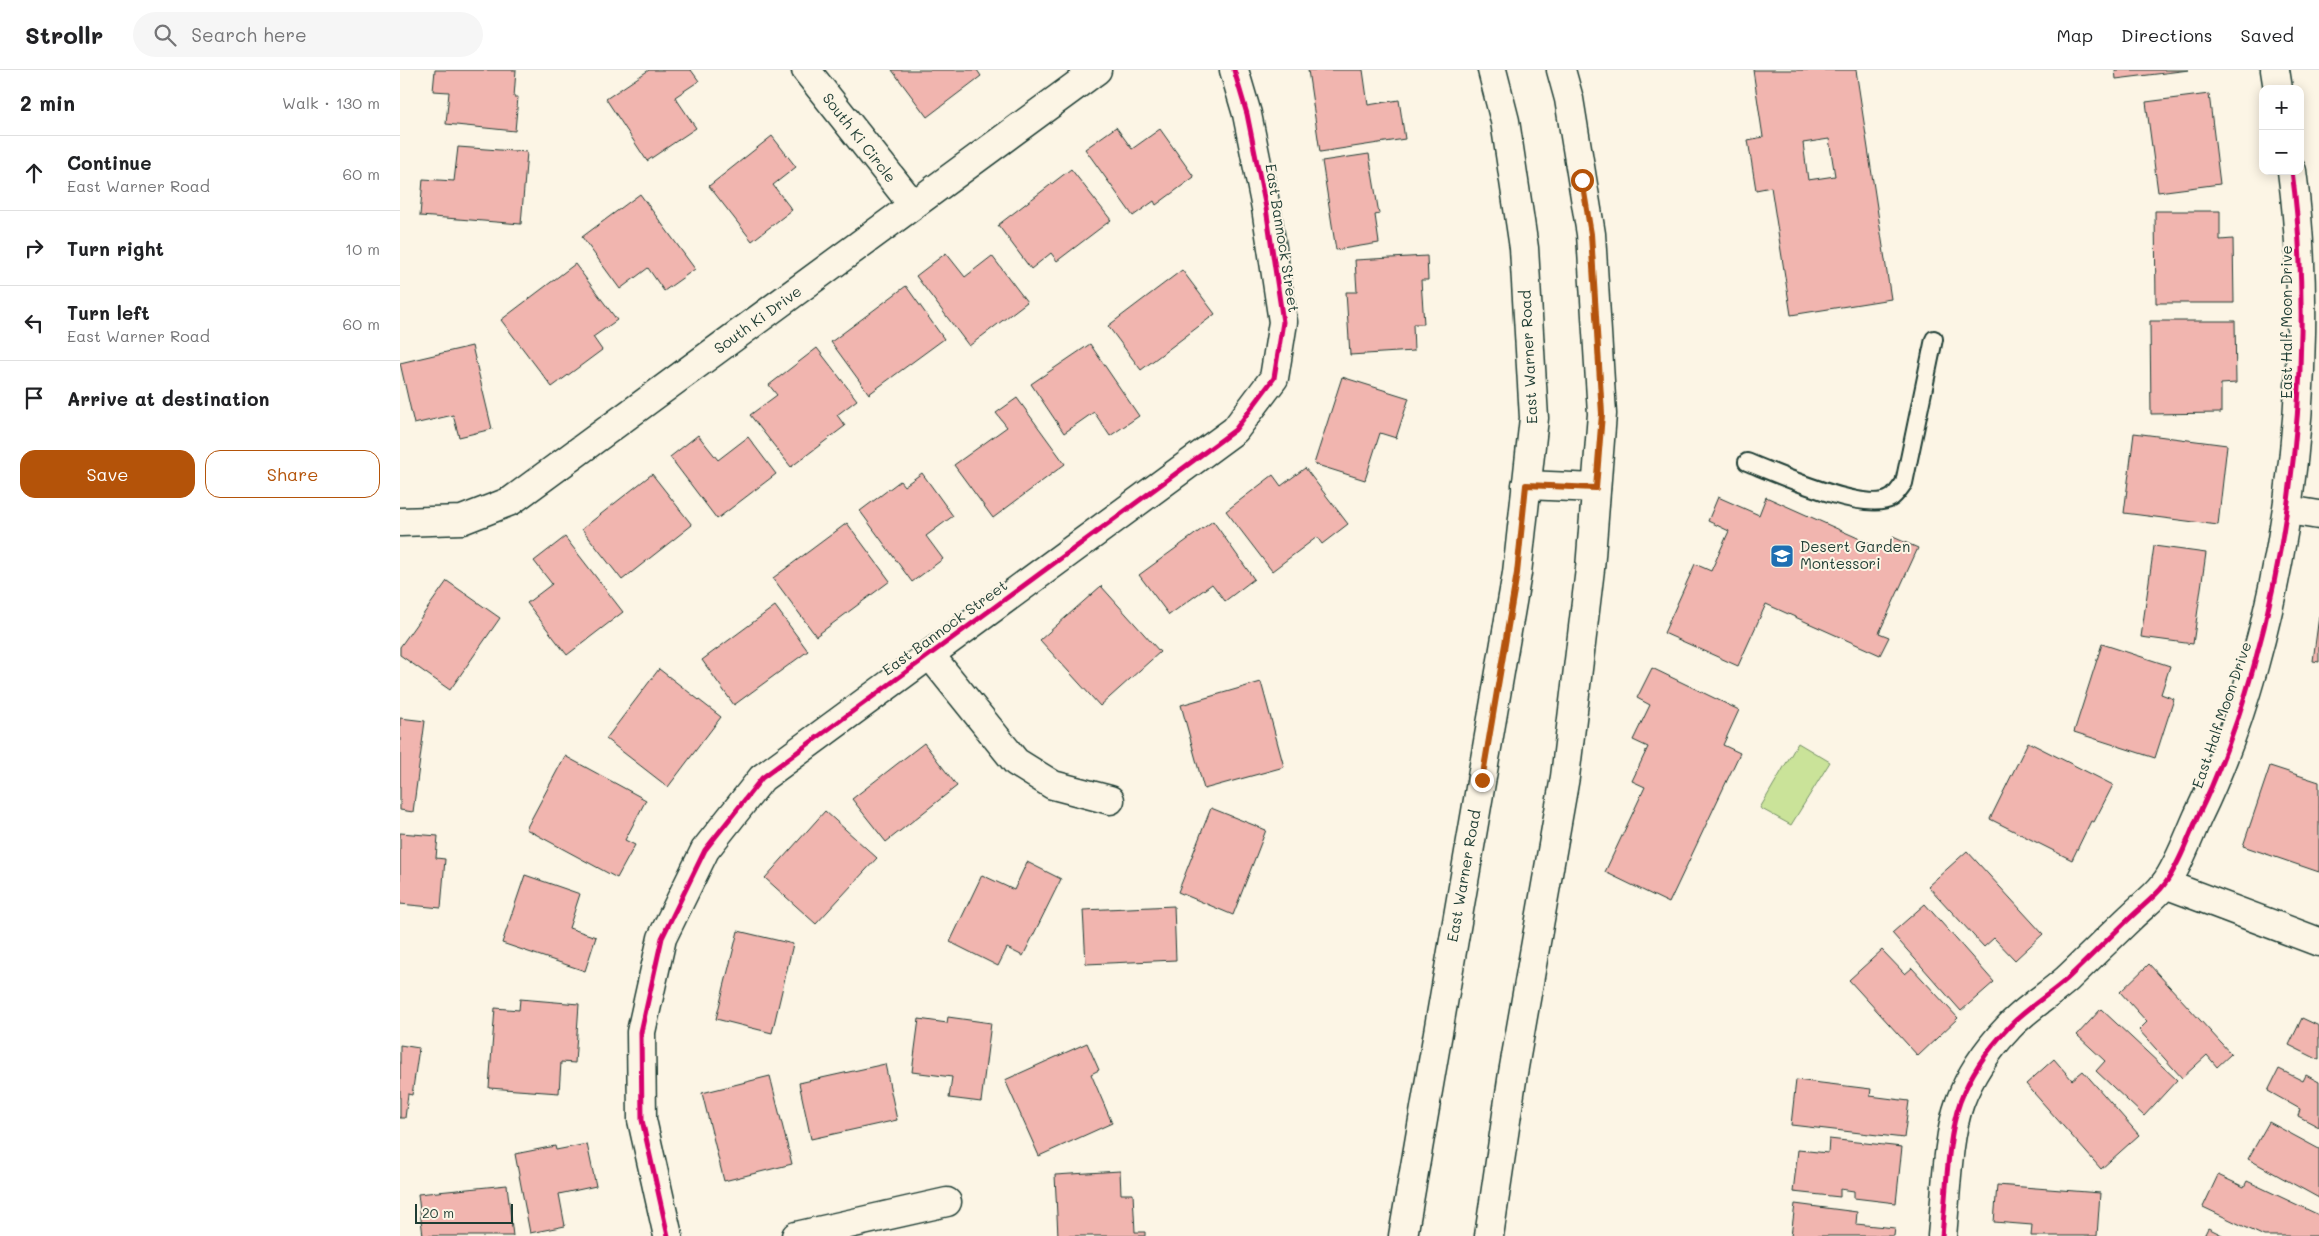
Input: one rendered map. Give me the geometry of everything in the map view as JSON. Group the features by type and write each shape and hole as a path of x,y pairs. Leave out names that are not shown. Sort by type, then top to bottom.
{"street":[{"name":"South Ki Circle","path":"806,70 912,205"},
{"name":"South Ki Drive","path":"400,522 462,520 511,501 1097,70"},
{"name":"East Bannock Street","path":"668,1236 642,1120 641,1032 662,938 704,850 762,778 1235,430 1274,378 1283,322 1266,208 1247,114 1234,70"},
{"name":"East Warner Road","path":"1403,1236 1517,573 1534,418 1524,248 1505,121 1492,70"},
{"path":"1488,1236 1513,1073 1564,777 1590,569 1602,414 1591,234 1569,99 1560,70"},
{"path":"2275,70 2277,85"},
{"name":"East Half Moon Drive","path":"1942,1236 1951,1149 1959,1104 1973,1073 2009,1026 2065,981 2165,884 2217,777 2244,696 2264,632 2288,510 2296,445 2303,328 2303,260 2292,175"},
{"path":"1526,485 1596,488"},
{"path":"2288,510 2319,515"},
{"name":"East Bannock Street","path":"930,655 1016,762 1053,786 1110,800"},
{"path":"2165,884 2319,942"},
{"path":"796,1236 947,1202"}],"lane":[{"path":"1747,462 1851,500 1871,503 1891,498 1904,483 1934,339"}],"green space":[{"path":"1798,743 1830,762 1791,825 1760,808"}],"building":[{"path":"435,70 516,70 514,97 518,97 515,131 446,124 449,92 433,91"},
{"path":"649,70 691,70 699,81 675,97 696,128 647,161 606,99"},
{"path":"892,70 977,70 981,76 927,117"},
{"path":"1308,70 1363,70 1368,105 1399,100 1405,139 1320,152"},
{"path":"1753,70 1856,70 1891,299 1791,315 1771,187 1756,190 1748,140 1763,137","holes":["1829,139 1835,176 1808,180 1803,143"]},
{"path":"2115,70 2189,70 2116,79"},
{"path":"2209,94 2220,184 2158,192 2146,102"},
{"path":"1116,127 1132,149 1160,129 1194,177 1156,205 1154,201 1133,216 1085,149"},
{"path":"772,136 796,167 773,185 792,210 752,241 709,186"},
{"path":"458,147 527,152 521,224 420,216 423,179 454,181"},
{"path":"1369,154 1379,214 1375,215 1379,243 1336,250 1322,161"},
{"path":"1071,169 1111,220 1057,261 1051,253 1031,269 998,225"},
{"path":"640,194 695,269 664,291 648,268 620,289 582,237"},
{"path":"2155,211 2220,211 2220,240 2233,239 2234,303 2156,303"},
{"path":"946,253 965,277 992,256 1027,302 969,346 916,276"},
{"path":"1427,256 1428,280 1421,280 1424,324 1413,324 1414,351 1350,355 1346,292 1357,292 1355,260"},
{"path":"575,264 617,320 593,337 602,350 552,387 501,320"},
{"path":"1182,270 1215,314 1141,370 1108,326"},
{"path":"906,286 944,339 869,394 831,342"},
{"path":"2150,321 2235,321 2236,383 2221,384 2221,413 2151,414"},
{"path":"1090,344 1139,416 1110,436 1094,412 1064,433 1031,384"},
{"path":"472,346 492,429 459,437 453,415 414,424 400,363"},
{"path":"817,348 857,400 837,415 845,426 791,467 750,415 777,395 769,385"},
{"path":"1342,377 1409,398 1396,438 1380,433 1365,480 1314,464"},
{"path":"1017,398 1065,464 993,518 954,465 1007,427 996,413"},
{"path":"2134,433 2227,445 2218,525 2124,513"},
{"path":"698,435 718,460 748,437 776,474 717,519 670,457"},
{"path":"1305,468 1348,524 1322,544 1317,537 1272,571 1226,511 1273,475 1281,486"},
{"path":"922,473 953,516 926,536 943,559 912,582 860,511 900,481 904,486"},
{"path":"652,474 692,525 622,580 582,529"},
{"path":"1718,497 1759,515 1766,497 1887,551 1893,537 1918,548 1879,633 1889,637 1880,655 1766,604 1738,666 1664,633 1695,564 1711,571 1729,531 1708,521"},
{"path":"1213,521 1254,579 1225,601 1212,584 1169,615 1139,575"},
{"path":"847,523 890,581 816,636 773,578"},
{"path":"565,537 623,612 567,655 527,603 552,584 534,561"},
{"path":"2154,546 2206,553 2193,644 2141,637"},
{"path":"447,581 500,618 450,690 400,655 400,647"},
{"path":"1101,586 1160,652 1100,706 1040,640"},
{"path":"775,606 808,651 734,705 702,660"},
{"path":"2319,616 2319,662 2313,661"},
{"path":"2102,644 2170,666 2161,694 2174,699 2155,758 2074,732"},
{"path":"1652,668 1739,710 1723,745 1740,753 1669,903 1605,872 1645,787 1632,781 1648,747 1633,740 1650,705 1637,698"},
{"path":"659,669 721,717 668,787 606,739"},
{"path":"1261,682 1284,767 1204,789 1181,705"},
{"path":"400,718 425,721 413,812 400,810"},
{"path":"2028,742 2113,785 2094,822 2091,821 2072,860 1990,819"},
{"path":"924,743 957,786 886,842 852,799"},
{"path":"565,756 646,800 625,840 635,845 617,878 526,829"},
{"path":"2270,766 2319,782 2319,872 2243,846"},
{"path":"1211,808 1266,830 1233,915 1178,892"},
{"path":"825,811 877,858 816,924 765,878"},
{"path":"400,833 438,836 436,858 445,859 441,908 400,904"},
{"path":"1967,851 2043,934 2015,960 1994,938 1984,947 1928,886"},
{"path":"1027,862 1061,879 1023,956 1007,948 998,966 950,942 982,875 1014,890"},
{"path":"525,875 580,894 569,928 596,937 585,971 502,943"},
{"path":"1925,904 1994,982 1961,1011 1892,933"},
{"path":"1174,906 1176,960 1086,964 1083,910"},
{"path":"738,931 793,944 772,1033 716,1019"},
{"path":"1882,950 1905,974 1912,968 1958,1018 1918,1056 1849,980"},
{"path":"2149,964 2231,1054 2217,1067 2207,1055 2182,1078 2139,1030 2147,1022 2120,992"},
{"path":"520,999 579,1004 575,1063 561,1062 559,1093 489,1088 495,1008 519,1010"},
{"path":"2101,1009 2177,1080 2144,1116 2096,1071 2105,1061 2077,1035"},
{"path":"948,1017 991,1023 981,1102 949,1098 952,1077 912,1072 919,1019 947,1023"},
{"path":"2302,1018 2319,1026 2319,1060 2289,1045"},
{"path":"1087,1043 1099,1070 1091,1074 1112,1123 1039,1156 1005,1080"},
{"path":"400,1045 419,1048 412,1095 408,1094 405,1118 400,1118"},
{"path":"2054,1059 2072,1080 2083,1071 2139,1135 2101,1169 2026,1084"},
{"path":"885,1064 897,1120 811,1139 799,1083"},
{"path":"2279,1069 2303,1081 2306,1075 2319,1082 2319,1127 2298,1116 2300,1109 2268,1091"},
{"path":"770,1076 792,1164 724,1181 702,1093"},
{"path":"1796,1080 1871,1089 1870,1096 1909,1101 1904,1138 1791,1125"},
{"path":"2269,1122 2319,1149 2319,1198 2248,1159"},
{"path":"1829,1139 1902,1147 1896,1203 1854,1198 1854,1191 1840,1189 1840,1197 1793,1192 1798,1150 1828,1153"},
{"path":"587,1144 596,1186 559,1194 565,1226 530,1233 515,1154 555,1146 556,1150"},
{"path":"1120,1171 1121,1194 1133,1194 1135,1232 1145,1232 1145,1236 1058,1236 1055,1175"},
{"path":"2218,1175 2244,1187 2247,1181 2319,1215 2319,1236 2264,1236 2203,1207"},
{"path":"507,1185 513,1236 423,1236 418,1194"},
{"path":"1997,1185 2100,1193 2097,1236 2031,1236 2032,1225 1994,1222"},
{"path":"1795,1204 1857,1212 1856,1224 1895,1228 1894,1236 1791,1236"},
{"path":"2208,1228 2224,1236 2204,1236"}],"cycle path":[{"path":"668,1236 642,1120 641,1032 662,938 705,850 762,778 1235,430 1274,378 1283,322 1266,208 1247,114 1234,70"},
{"path":"1942,1236 1952,1132 1960,1102 1974,1072 1993,1045 2015,1021 2067,979 2152,898 2169,878 2228,744 2254,667 2274,585 2288,500 2297,415 2301,330 2299,248 2292,175"}],"place":[{"name":"Desert Garden Montessori","path":"1782,556"}],"route":[{"path":"1482,780 1517,573 1526,485 1596,488 1602,414 1591,234 1582,180"}]}
